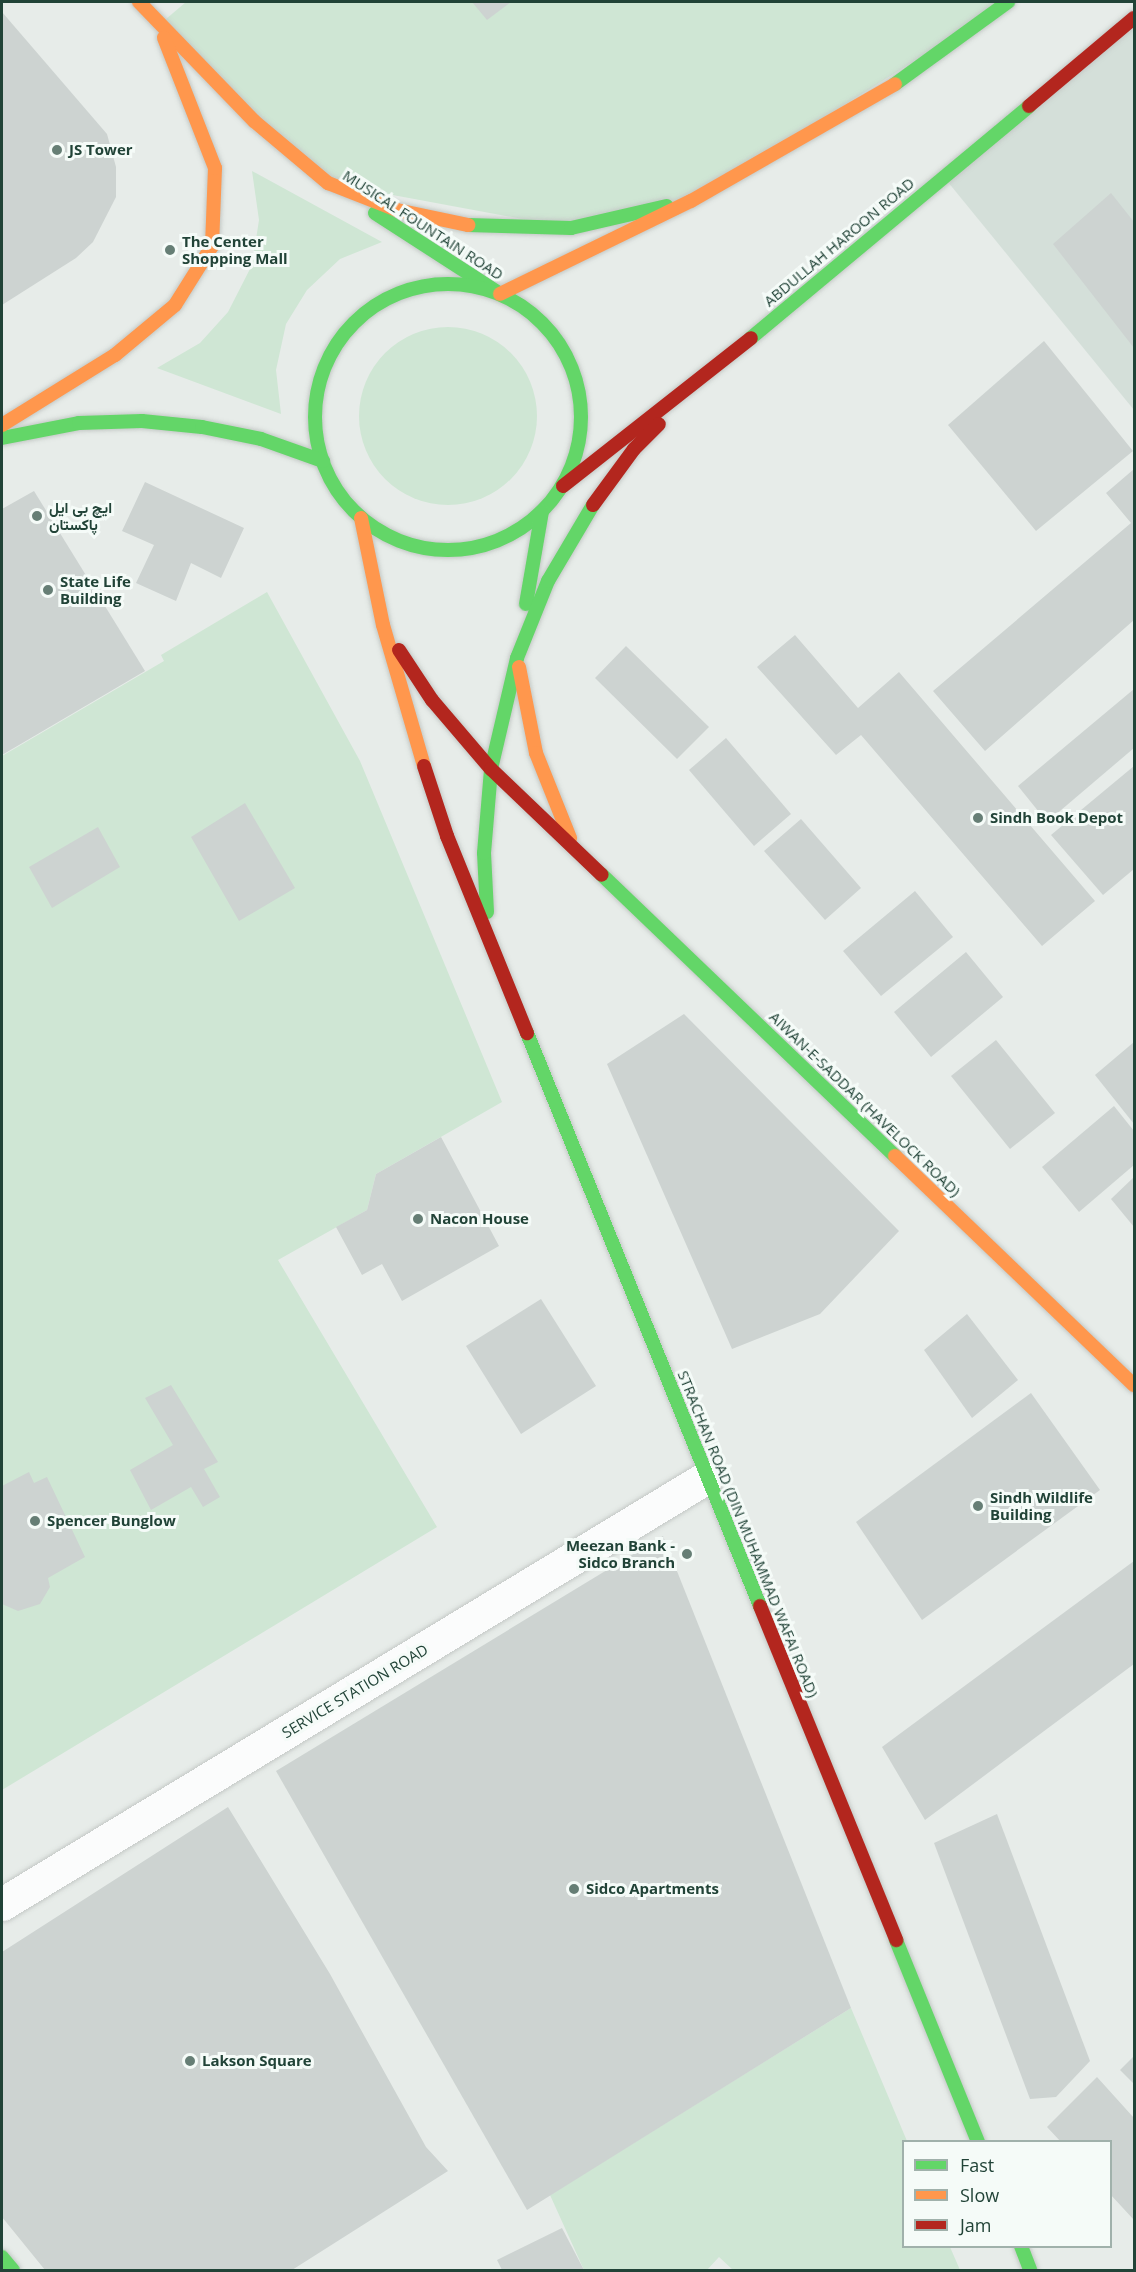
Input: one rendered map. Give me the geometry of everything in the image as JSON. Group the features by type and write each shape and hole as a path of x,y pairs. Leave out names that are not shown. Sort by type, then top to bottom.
{"main road":[{"name":"MUSICAL FOUNTAIN ROAD","path":"139,2 254,121 328,183 500,294"},
{"path":"500,294 691,201 880,95 1008,2"},
{"name":"ABDULLAH HAROON ROAD","path":"561,487 701,380 1134,18"},
{"name":"MUSICAL FOUNTAIN ROAD","path":"2,425 116,355 175,306 212,246 215,168 159,25"},
{"name":"MUSICAL FOUNTAIN ROAD","path":"328,183 397,210 477,227 571,228 691,201"},
{"path":"474,282 524,308 546,327 563,351 574,377 580,434 573,462 561,487 542,511 493,543 465,549 410,545 384,534 361,518 338,492 322,461 316,415 320,379 341,338 367,311 391,296 444,284 474,282"},
{"path":"574,847 537,753 517,658 548,581 585,516 634,449 701,380"},
{"path":"2,438 79,423 142,421 242,435 322,461"},
{"path":"489,938 484,853 491,769 517,658 542,511"},
{"name":"STRACHAN ROAD (DIN MUHAMMAD WAFAI ROAD)","path":"361,518 383,625 440,815 977,2140"},
{"name":"AIWAN-E-SADDAR (HAVELOCK ROAD)","path":"383,625 432,700 491,769 1134,1385"},
{"path":"1021,2248 1030,2271"},
{"path":"2,2257 13,2271"}],"street":[{"name":"SERVICE STATION ROAD","path":"2,1904 707,1477"}],"shaded area":[{"path":"1134,28 1134,410 943,176"}],"green space":[{"path":"186,2 1008,2 691,201 571,228 328,183 159,25"},
{"path":"252,171 382,242 340,259 307,290 286,324 276,370 281,414 157,368 200,343 228,312 252,265 259,220"},
{"path":"448,327 465,328 482,334 498,342 511,353 522,366 530,382 536,399 536,433 530,450 522,466 511,479 498,490 482,498 465,504 448,505 431,504 414,498 398,490 385,479 374,466 366,450 360,433 359,416 360,399 366,382 374,366 385,353 398,342 414,334 431,328"},
{"path":"267,592 360,761 502,1102 376,1174 367,1210 278,1260 437,1527 2,1790 2,756 164,661 161,655"},
{"path":"851,2008 907,2140 902,2140 902,2248 950,2248 960,2270 733,2270 719,2257 707,2270 584,2270 550,2195"}],"building":[{"path":"472,2 511,2 487,20"},
{"name":"JS Tower","path":"2,12 107,134 116,167 116,197 93,242 76,258 2,305"},
{"path":"1111,193 1134,222 1134,348 1053,244"},
{"path":"1044,341 1133,451 1036,531 948,425"},
{"path":"1134,469 1134,620 985,751 933,691 1131,523 1106,493"},
{"path":"145,482 244,528 221,578 191,563 176,601 136,583 154,545 122,531"},
{"name":"State Life Building","path":"34,491 145,671 2,755 2,509"},
{"name":"Sindh Book Depot","path":"795,635 858,708 899,672 1095,901 1042,946 861,735 836,755 757,667"},
{"path":"626,646 709,727 677,759 595,678"},
{"path":"1134,689 1134,748 1047,822 1018,786"},
{"path":"726,738 791,814 754,846 689,770"},
{"path":"1134,766 1134,869 1103,895 1051,835"},
{"path":"245,803 295,888 239,921 191,837"},
{"path":"801,819 861,888 825,920 764,851"},
{"path":"98,827 120,867 52,908 29,867"},
{"path":"915,891 953,937 881,996 843,951"},
{"path":"966,952 1003,997 931,1057 894,1012"},
{"path":"684,1014 899,1231 820,1314 732,1349 607,1064"},
{"path":"996,1040 1055,1113 1010,1149 951,1076"},
{"path":"1134,1042 1134,1124 1095,1075"},
{"path":"1114,1106 1134,1131 1134,1165 1079,1212 1042,1167"},
{"name":"Nacon House","path":"441,1137 499,1246 402,1301 382,1264 362,1275 336,1227 367,1210 376,1174"},
{"path":"1134,1177 1134,1227 1111,1199"},
{"path":"541,1299 596,1386 521,1434 466,1346"},
{"path":"967,1314 1018,1380 972,1418 924,1350"},
{"path":"171,1385 218,1462 204,1469 220,1497 203,1507 191,1487 151,1510 130,1470 173,1445 145,1398"},
{"name":"Sindh Wildlife Building","path":"1031,1393 1100,1490 922,1620 856,1522"},
{"name":"Spencer Bunglow","path":"29,1472 34,1483 47,1477 85,1557 48,1578 50,1587 40,1604 18,1611 2,1604 2,1486"},
{"name":"Sidco Apartments","path":"663,1536 851,2008 527,2210 276,1771"},
{"path":"1134,1561 1134,1664 925,1820 882,1747"},
{"name":"Lakson Square","path":"228,1807 330,1974 426,2147 448,2171 292,2270 45,2270 2,2217 2,1952"},
{"path":"997,1814 1090,2061 1056,2097 1030,2099 934,1843"},
{"path":"1134,2056 1134,2084 1120,2070"},
{"path":"1097,2077 1134,2118 1134,2220 1112,2196 1112,2140 1059,2140 1047,2127"},
{"path":"562,2228 584,2270 502,2270 497,2260"}],"traffic: fast":[{"path":"895,84 1008,2"},
{"path":"751,338 1029,106"},
{"path":"468,225 571,228 666,206"},
{"path":"375,213 500,294"},
{"path":"448,284 474,287 499,294 522,307 542,323 558,343 571,366 578,391 581,417 578,443 571,468 558,491 542,511 522,527 499,540 474,547 448,550 422,547 397,540 374,527 354,511 338,491 325,468 318,443 315,417 318,391 325,366 338,343 354,323 374,307 397,294 422,287 448,284"},
{"path":"2,438 79,423 142,421 202,427 261,439 323,461"},
{"path":"487,912 484,853 491,769 517,658 548,581 593,505"},
{"path":"526,604 542,511"},
{"path":"602,875 895,1156"},
{"path":"527,1033 760,1606"},
{"path":"896,1940 977,2140"},
{"path":"1022,2248 1030,2270"},
{"path":"2,2257 13,2270"}],"traffic: slow":[{"path":"139,2 254,121 328,183 397,210 468,225"},
{"path":"2,425 115,355 175,305 212,246 215,168 164,38"},
{"path":"500,294 691,201 895,84"},
{"path":"361,518 383,625 424,766"},
{"path":"519,667 536,753 570,838"},
{"path":"895,1156 1134,1385"}],"traffic: jam":[{"path":"1029,106 1134,18"},
{"path":"563,486 751,338"},
{"path":"593,505 634,449 659,424"},
{"path":"399,650 432,700 491,769 602,875"},
{"path":"424,766 447,836 527,1033"},
{"path":"760,1606 896,1940"}],"place":[{"name":"JS Tower","path":"57,150"},
{"name":"The Center Shopping Mall","path":"170,250"},
{"name":"ایچ بی ایل پاکستان","path":"37,516"},
{"name":"State Life Building","path":"48,590"},
{"name":"Sindh Book Depot","path":"978,818"},
{"name":"Nacon House","path":"418,1219"},
{"name":"Sindh Wildlife Building","path":"978,1506"},
{"name":"Spencer Bunglow","path":"35,1521"},
{"name":"Meezan Bank - Sidco Branch","path":"687,1554"},
{"name":"Sidco Apartments","path":"574,1889"},
{"name":"Lakson Square","path":"190,2061"}]}
